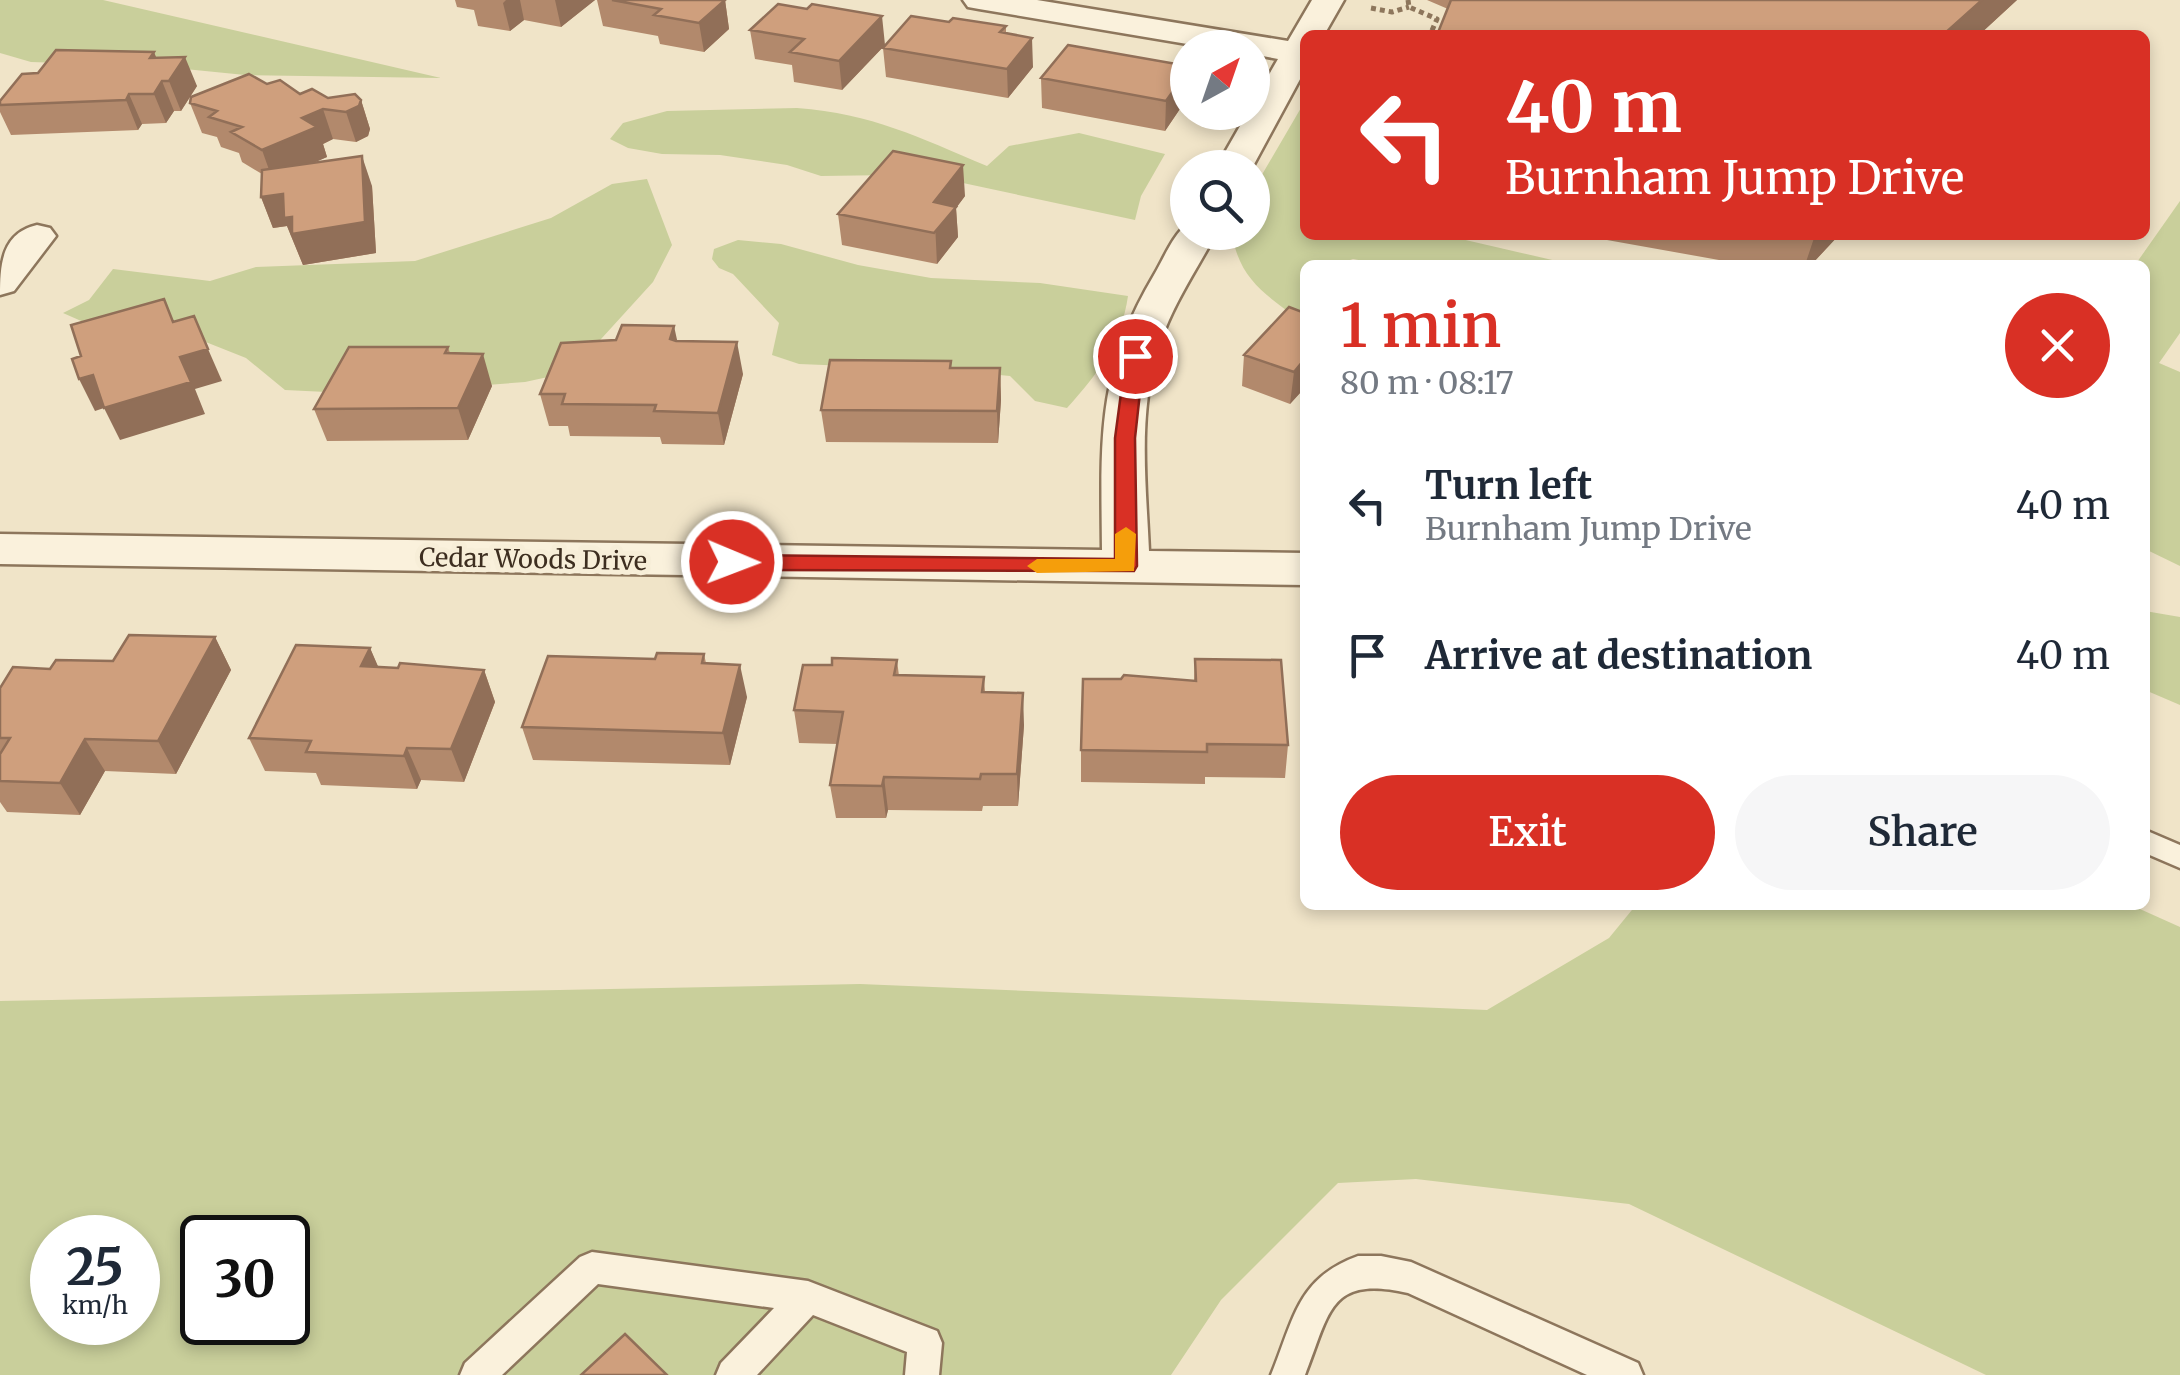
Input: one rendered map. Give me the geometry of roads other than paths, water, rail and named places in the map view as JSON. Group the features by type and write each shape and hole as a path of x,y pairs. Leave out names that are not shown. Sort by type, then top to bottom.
{"street":[{"path":"979,0 1300,41"},
{"path":"1311,30 1328,0"},
{"path":"1244,150 1300,49"},
{"path":"0,282 37,236"},
{"path":"1126,566 1125,438 1135,356 1188,250"},
{"name":"Cedar Woods Drive","path":"0,549 1300,570"}],"lane":[{"path":"2150,842 2180,856"},
{"path":"477,1375 592,1268 808,1298 926,1344 922,1375"},
{"path":"1288,1375 1329,1286 1351,1270 1381,1269 1411,1278 1626,1375"},
{"path":"733,1375 808,1298"}]}
